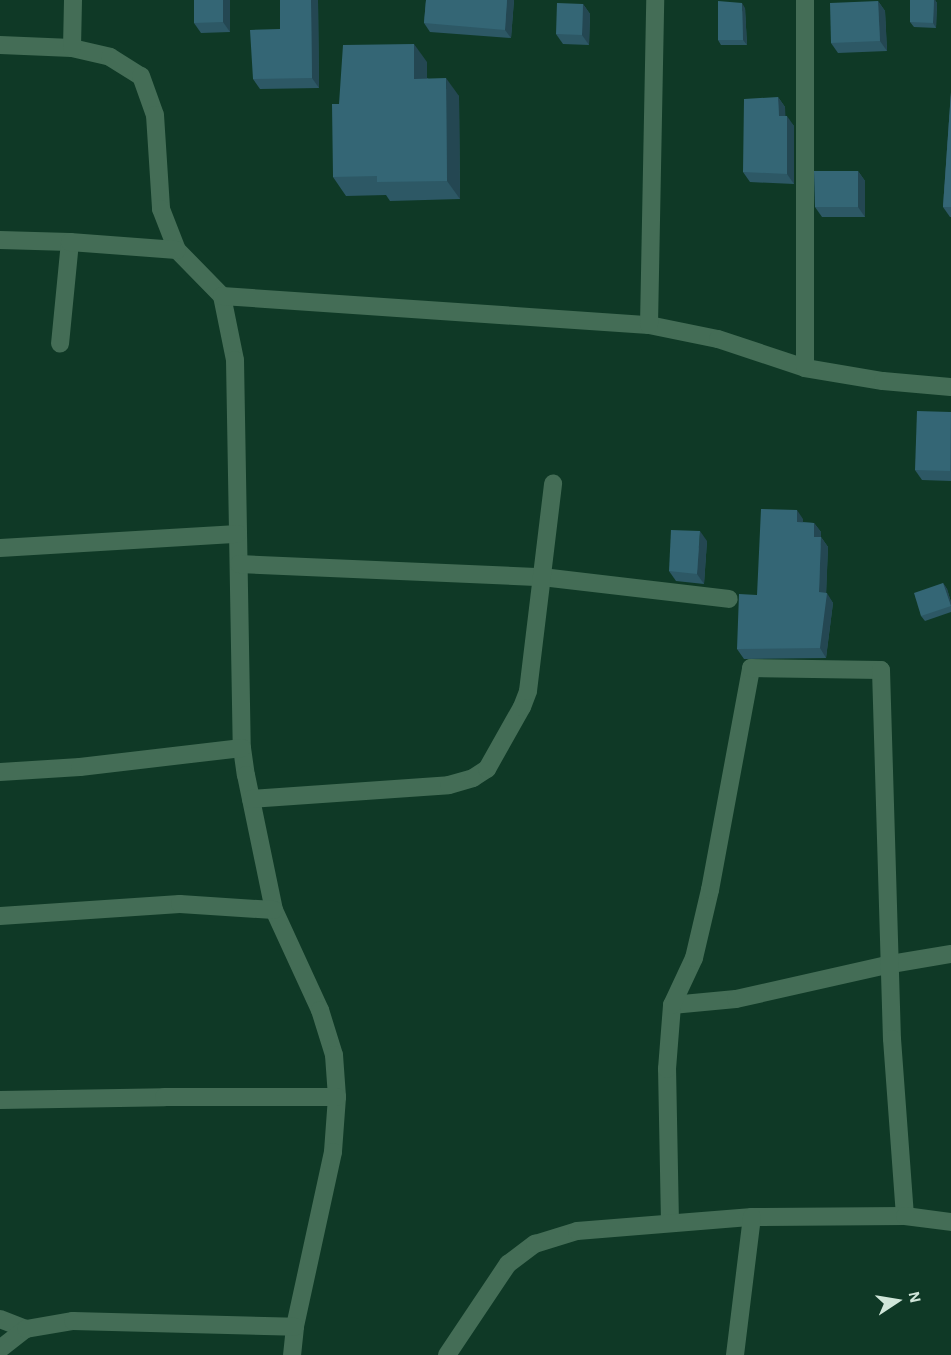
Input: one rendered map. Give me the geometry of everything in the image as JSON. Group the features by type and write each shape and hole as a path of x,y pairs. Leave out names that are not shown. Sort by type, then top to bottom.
{"street":[{"path":"72,48 73,0"},
{"path":"649,325 655,0"},
{"path":"805,0 805,368"},
{"path":"0,45 72,48 110,57 141,76 155,115 161,209 177,250 222,296 235,360 242,748 274,910 320,1010 334,1055 337,1098 333,1152 295,1327 292,1355"},
{"path":"0,240 70,242 177,250"},
{"path":"60,345 70,242"},
{"path":"222,296 649,325 718,339 805,368 883,381 951,387"},
{"path":"251,799 449,784 473,778 487,769 522,707 528,691 553,484"},
{"path":"0,548 238,534"},
{"path":"239,564 542,578 729,599"},
{"path":"670,1223 667,1069 672,1005 694,958 710,891 751,668 880,670 892,1039 905,1216"},
{"path":"0,772 80,767 242,748"},
{"path":"0,916 180,904 274,910"},
{"path":"672,1005 736,999 891,964 951,954"},
{"path":"0,1100 164,1097 337,1098"},
{"path":"447,1355 508,1264 535,1244 577,1231 752,1217 905,1216 951,1222"},
{"path":"735,1355 752,1217"},
{"path":"0,1319 26,1329"},
{"path":"0,1349 26,1329 73,1321 295,1327"}],"building":[{"path":"194,0 223,0 223,22 194,23"},
{"path":"280,0 311,0 312,78 253,79 250,30 280,29"},
{"path":"426,0 507,0 505,30 424,23"},
{"path":"910,0 934,0 933,23 910,22"},
{"path":"718,1 742,3 743,40 718,40"},
{"path":"878,1 880,41 831,43 830,3"},
{"path":"557,3 583,4 582,35 556,34"},
{"path":"414,44 414,79 446,78 447,181 377,182 377,176 333,177 332,104 339,104 343,45"},
{"path":"951,92 951,207 943,207"},
{"path":"778,97 779,116 787,116 787,174 743,172 744,99"},
{"path":"814,171 858,171 858,207 815,207"},
{"path":"917,411 951,412 950,471 915,470"},
{"path":"761,509 797,510 797,522 814,523 814,537 821,537 819,592 827,593 820,648 737,649 739,594 757,595"},
{"path":"671,530 700,531 697,574 669,571"},
{"path":"943,583 951,606 921,616 914,593"}]}
